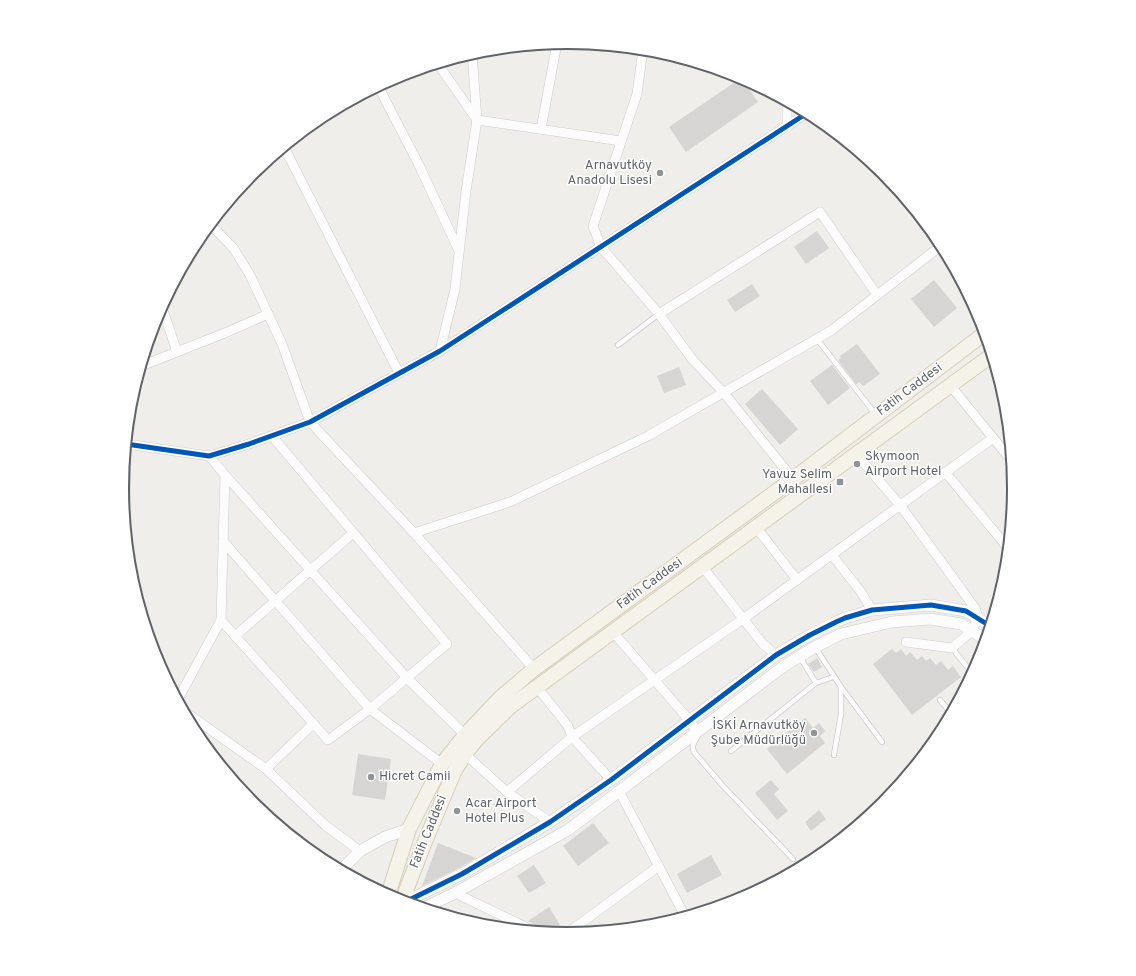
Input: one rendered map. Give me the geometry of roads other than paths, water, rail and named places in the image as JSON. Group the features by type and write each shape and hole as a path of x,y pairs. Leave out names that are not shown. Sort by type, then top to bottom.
{"main road":[{"name":"Fatih Caddesi","path":"390,889 409,829 442,764 465,735 500,698 534,669 792,479 980,337"},
{"name":"Fatih Caddesi","path":"404,896 454,772 465,754 477,739 511,706 987,358"}],"street":[{"path":"540,129 556,49"},
{"path":"642,55 637,94 593,226 601,248 659,314 692,360 724,392 792,479"},
{"path":"440,351 455,289 466,191 477,120 472,59"},
{"path":"441,68 477,120 621,141"},
{"path":"381,91 419,164 459,251"},
{"path":"787,107 787,127"},
{"path":"132,445 209,456 310,422 440,351 802,117"},
{"path":"286,152 399,373"},
{"path":"659,314 820,212 877,295"},
{"path":"214,229 234,249 250,275 282,344 310,422 414,533 534,669"},
{"path":"414,533 510,502 648,436 832,330 936,249"},
{"path":"147,364 225,333 268,314"},
{"path":"164,315 176,352"},
{"path":"950,385 1005,453"},
{"path":"221,620 328,740 370,709 447,644 272,436"},
{"path":"507,792 572,737 743,619 993,438"},
{"path":"856,454 900,505 974,608 978,617 972,631 952,648 906,642"},
{"path":"209,456 407,678 465,735"},
{"path":"946,473 1003,542"},
{"path":"181,694 221,620 225,475"},
{"path":"756,527 797,580"},
{"path":"235,636 353,533"},
{"path":"223,541 370,709 442,764"},
{"path":"832,555 861,592 872,610"},
{"path":"702,566 762,643 776,655"},
{"path":"412,898 462,874 550,822 611,780 776,655 810,634 845,618 872,610 931,605 966,611 986,623"},
{"path":"430,905 455,893 568,830 784,666 815,647 841,634 892,622 930,619 961,624 981,637"},
{"path":"612,631 690,721 697,732"},
{"path":"794,644 800,657"},
{"path":"537,687 568,726 572,737 611,780"},
{"path":"195,719 266,769 326,826 360,851"},
{"path":"266,769 314,724"},
{"path":"465,754 507,792 550,822"},
{"path":"619,792 684,912"},
{"path":"345,866 360,851 385,837 409,829"},
{"path":"576,927 659,866"},
{"path":"455,893 519,924"}],"lane":[{"path":"618,345 659,314"},
{"path":"817,339 877,415"},
{"path":"815,647 833,677 882,742"},
{"path":"952,648 968,668"},
{"path":"800,657 816,683"},
{"path":"731,751 816,683 833,677"},
{"path":"834,755 841,714 841,687"},
{"path":"940,700 947,709"},
{"path":"697,732 698,737 692,745 694,752 723,786 793,859"}],"place":[{"name":"Arnavutköy Anadolu Lisesi","path":"660,173"},
{"name":"Skymoon Airport Hotel","path":"857,464"},
{"name":"Yavuz Selim Mahallesi","path":"840,482"},
{"name":"İSKİ Arnavutköy Şube Müdürlüğü","path":"814,733"},
{"name":"Hicret Camii","path":"371,777"},
{"name":"Acar Airport Hotel Plus","path":"457,811"}]}
